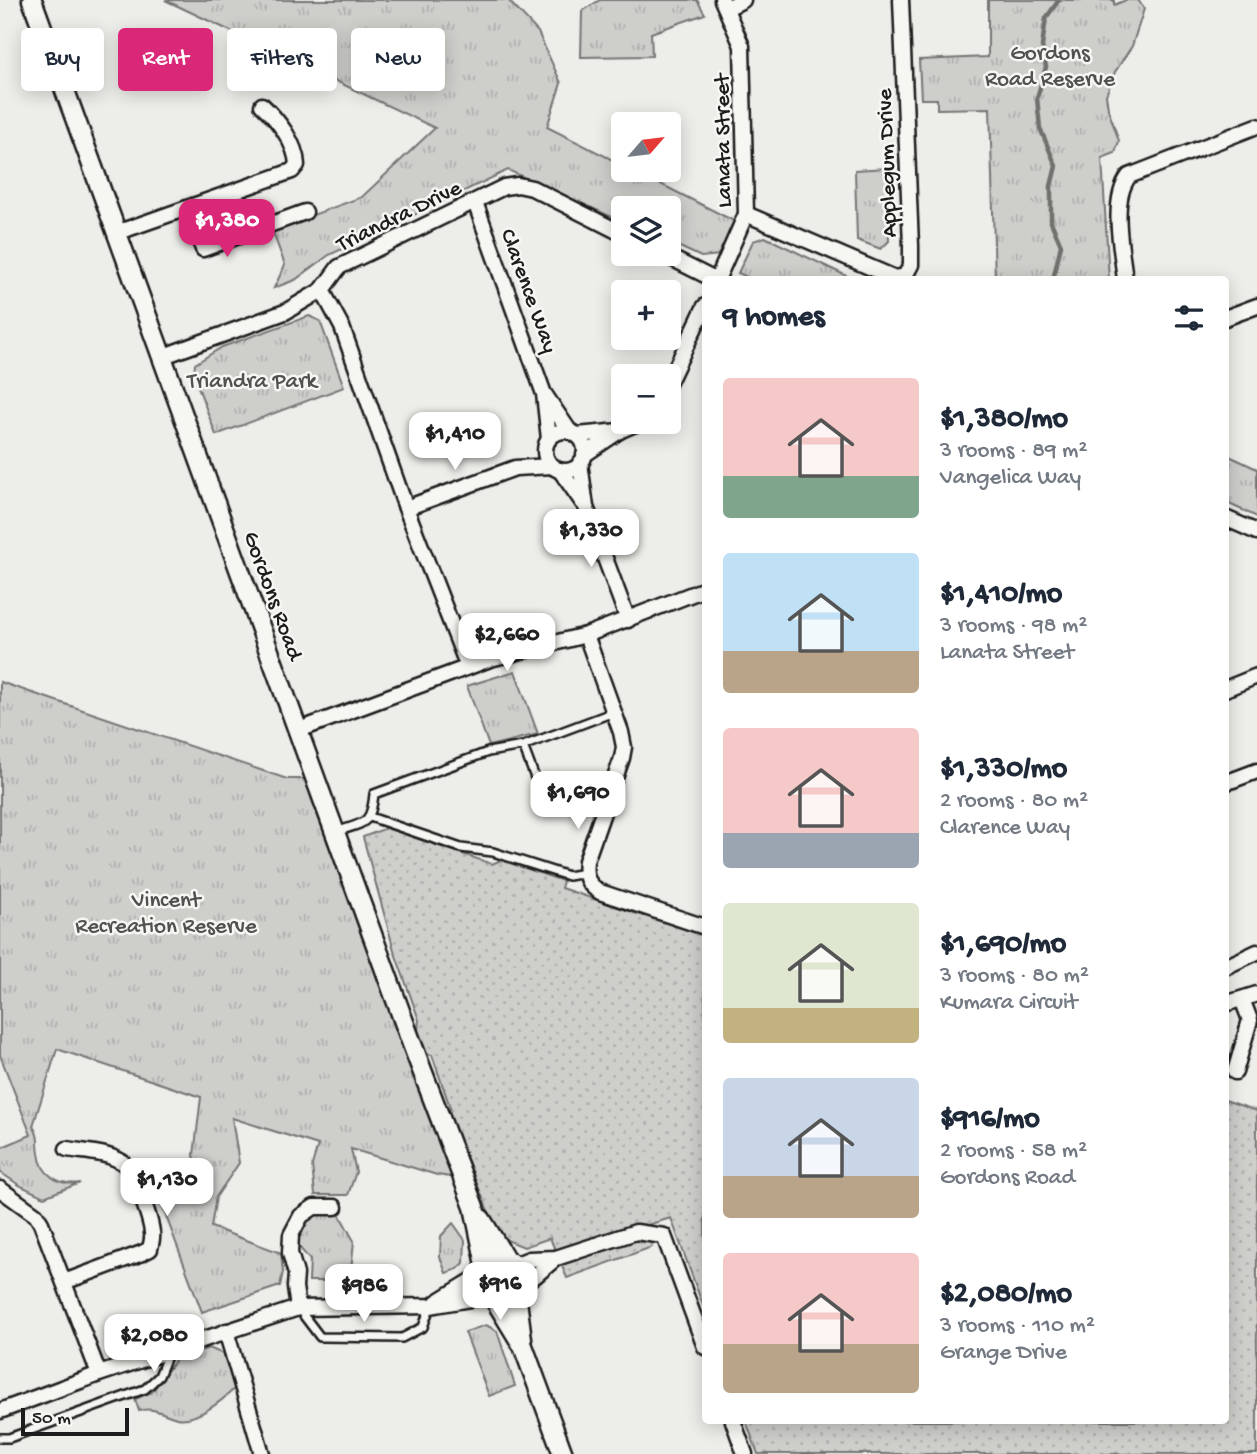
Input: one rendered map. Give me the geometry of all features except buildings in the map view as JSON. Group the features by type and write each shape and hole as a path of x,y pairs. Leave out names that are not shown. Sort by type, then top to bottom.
{"street":[{"name":"Gordons Road","path":"32,0 412,1044 474,1207 510,1262"},
{"path":"725,4 743,0"},
{"name":"Applegum Drive","path":"901,0 911,246 911,265 905,276"},
{"name":"Lanata Street","path":"718,276 746,214 742,46 725,4"},
{"path":"116,233 292,171 297,165 297,157 275,117 262,104"},
{"path":"1125,276 1118,204 1123,184 1129,176 1257,126"},
{"name":"Triandra Drive","path":"161,357 285,312 322,290 339,267 505,187 519,185 532,188 611,228"},
{"name":"Clarence Way","path":"474,202 544,394 548,442"},
{"path":"187,208 203,249 305,212"},
{"name":"Applegum Drive","path":"746,214 890,276"},
{"path":"681,263 708,276"},
{"path":"322,290 342,327 406,508 468,667"},
{"path":"1229,316 1257,306"},
{"path":"677,364 702,312"},
{"name":"Clarence Way","path":"544,394 573,434"},
{"path":"406,508 515,468 559,432 573,434 611,431"},
{"path":"573,434 584,444 582,459 586,507 628,620"},
{"path":"515,468 572,470 582,459 616,434"},
{"path":"548,442 546,457 586,507"},
{"path":"1229,520 1257,532"},
{"path":"299,730 490,659 586,635 702,590"},
{"path":"586,635 624,747 586,861 585,873 592,887 600,892 702,926"},
{"path":"1229,687 1257,676"},
{"path":"1229,782 1257,771"},
{"path":"1229,965 1257,952"},
{"path":"1229,1003 1257,994"},
{"path":"1235,1072 1250,1020 1242,999"},
{"path":"64,1282 142,1253 149,1249 152,1240 152,1229 132,1174 125,1164 100,1154 67,1149"},
{"path":"0,1189 36,1215 99,1374"},
{"path":"298,1308 296,1274 290,1252 291,1235 301,1216 314,1207 335,1206"},
{"name":"Gordons Road","path":"474,1207 483,1270"},
{"path":"430,1306 495,1260 510,1262 556,1258 636,1232 664,1236 702,1339"},
{"path":"4,1407 298,1308 430,1306 491,1298 507,1300 556,1258"},
{"path":"510,1262 519,1270 523,1346"},
{"path":"483,1270 481,1286 523,1346 563,1454"},
{"path":"226,1331 262,1454"},
{"path":"734,1424 745,1454"}],"lane":[{"path":"336,832 366,821 372,815 374,794 488,752 523,746 614,712"},
{"path":"523,746 543,799 608,799"},
{"path":"370,817 461,848 493,852 568,876 585,873"},
{"path":"298,1308 320,1337 366,1339 402,1338 423,1327 430,1306"},
{"path":"0,1438 9,1438 145,1389 159,1376 170,1350"}],"green space":[{"path":"165,0 508,0 538,32 561,83 547,127 611,159 611,182 657,182 734,221 719,255 701,257 681,248 681,196 611,196 611,217 508,170 329,255 295,280 274,288 285,265 272,230 362,197 435,128 357,91 445,91 445,28 351,28 351,88 337,82 337,28 227,29"},
{"path":"600,0 697,0 705,14 651,33 652,56 581,57 582,11"},
{"name":"Gordons Road Reserve","path":"988,0 1114,0 1114,5 1126,0 1138,0 1144,9 1132,46 1115,72 1106,95 1119,141 1115,153 1102,158 1109,276 995,276 990,108 937,109 937,99 921,99 919,60 988,57"},
{"path":"887,168 889,241 881,249 857,240 855,170"},
{"path":"765,237 847,276 745,276 738,273 753,241"},
{"name":"Triandra Park","path":"309,316 320,321 344,387 216,435 194,376 195,364 222,347"},
{"path":"1229,456 1257,469 1257,517 1229,504"},
{"path":"515,671 538,734 489,746 467,686"},
{"name":"Vincent Recreation Reserve","path":"0,682 287,779 309,779 311,797 397,1029 403,1034 458,1178 437,1175 351,1149 356,1172 348,1195 315,1195 312,1165 318,1145 232,1118 239,1163 216,1197 211,1227 281,1253 283,1272 280,1286 202,1312 160,1200 200,1181 194,1155 201,1097 57,1049 33,1126 40,1161 47,1173 58,1181 80,1183 44,1197 0,1172 0,1148 31,1135 0,1055"},
{"path":"386,828 492,864 501,860 563,881 561,888 702,935 702,1303 671,1218 644,1226 652,1247 567,1278 550,1238 524,1247 507,1240 501,1243 450,1117 450,1107 432,1055 426,1054 418,1031 419,1020 394,950 363,837"},
{"path":"1229,1101 1257,1111 1257,1454 758,1454 747,1424 1229,1424"},
{"path":"315,1212 338,1212 354,1241 350,1281 309,1281 310,1260 299,1247 299,1229"},
{"path":"453,1223 465,1240 464,1263 458,1269 446,1273 440,1257 441,1236"},
{"path":"486,1325 497,1331 515,1386 489,1396 465,1332"},
{"path":"209,1348 223,1354 235,1388 230,1393 192,1417 177,1418 153,1410 139,1411 135,1399 152,1392 176,1359"}],"waterway":[{"path":"1054,276 1061,245 1051,222 1051,186 1056,166 1040,128 1037,98 1046,67 1042,46 1046,18 1059,0"}]}
